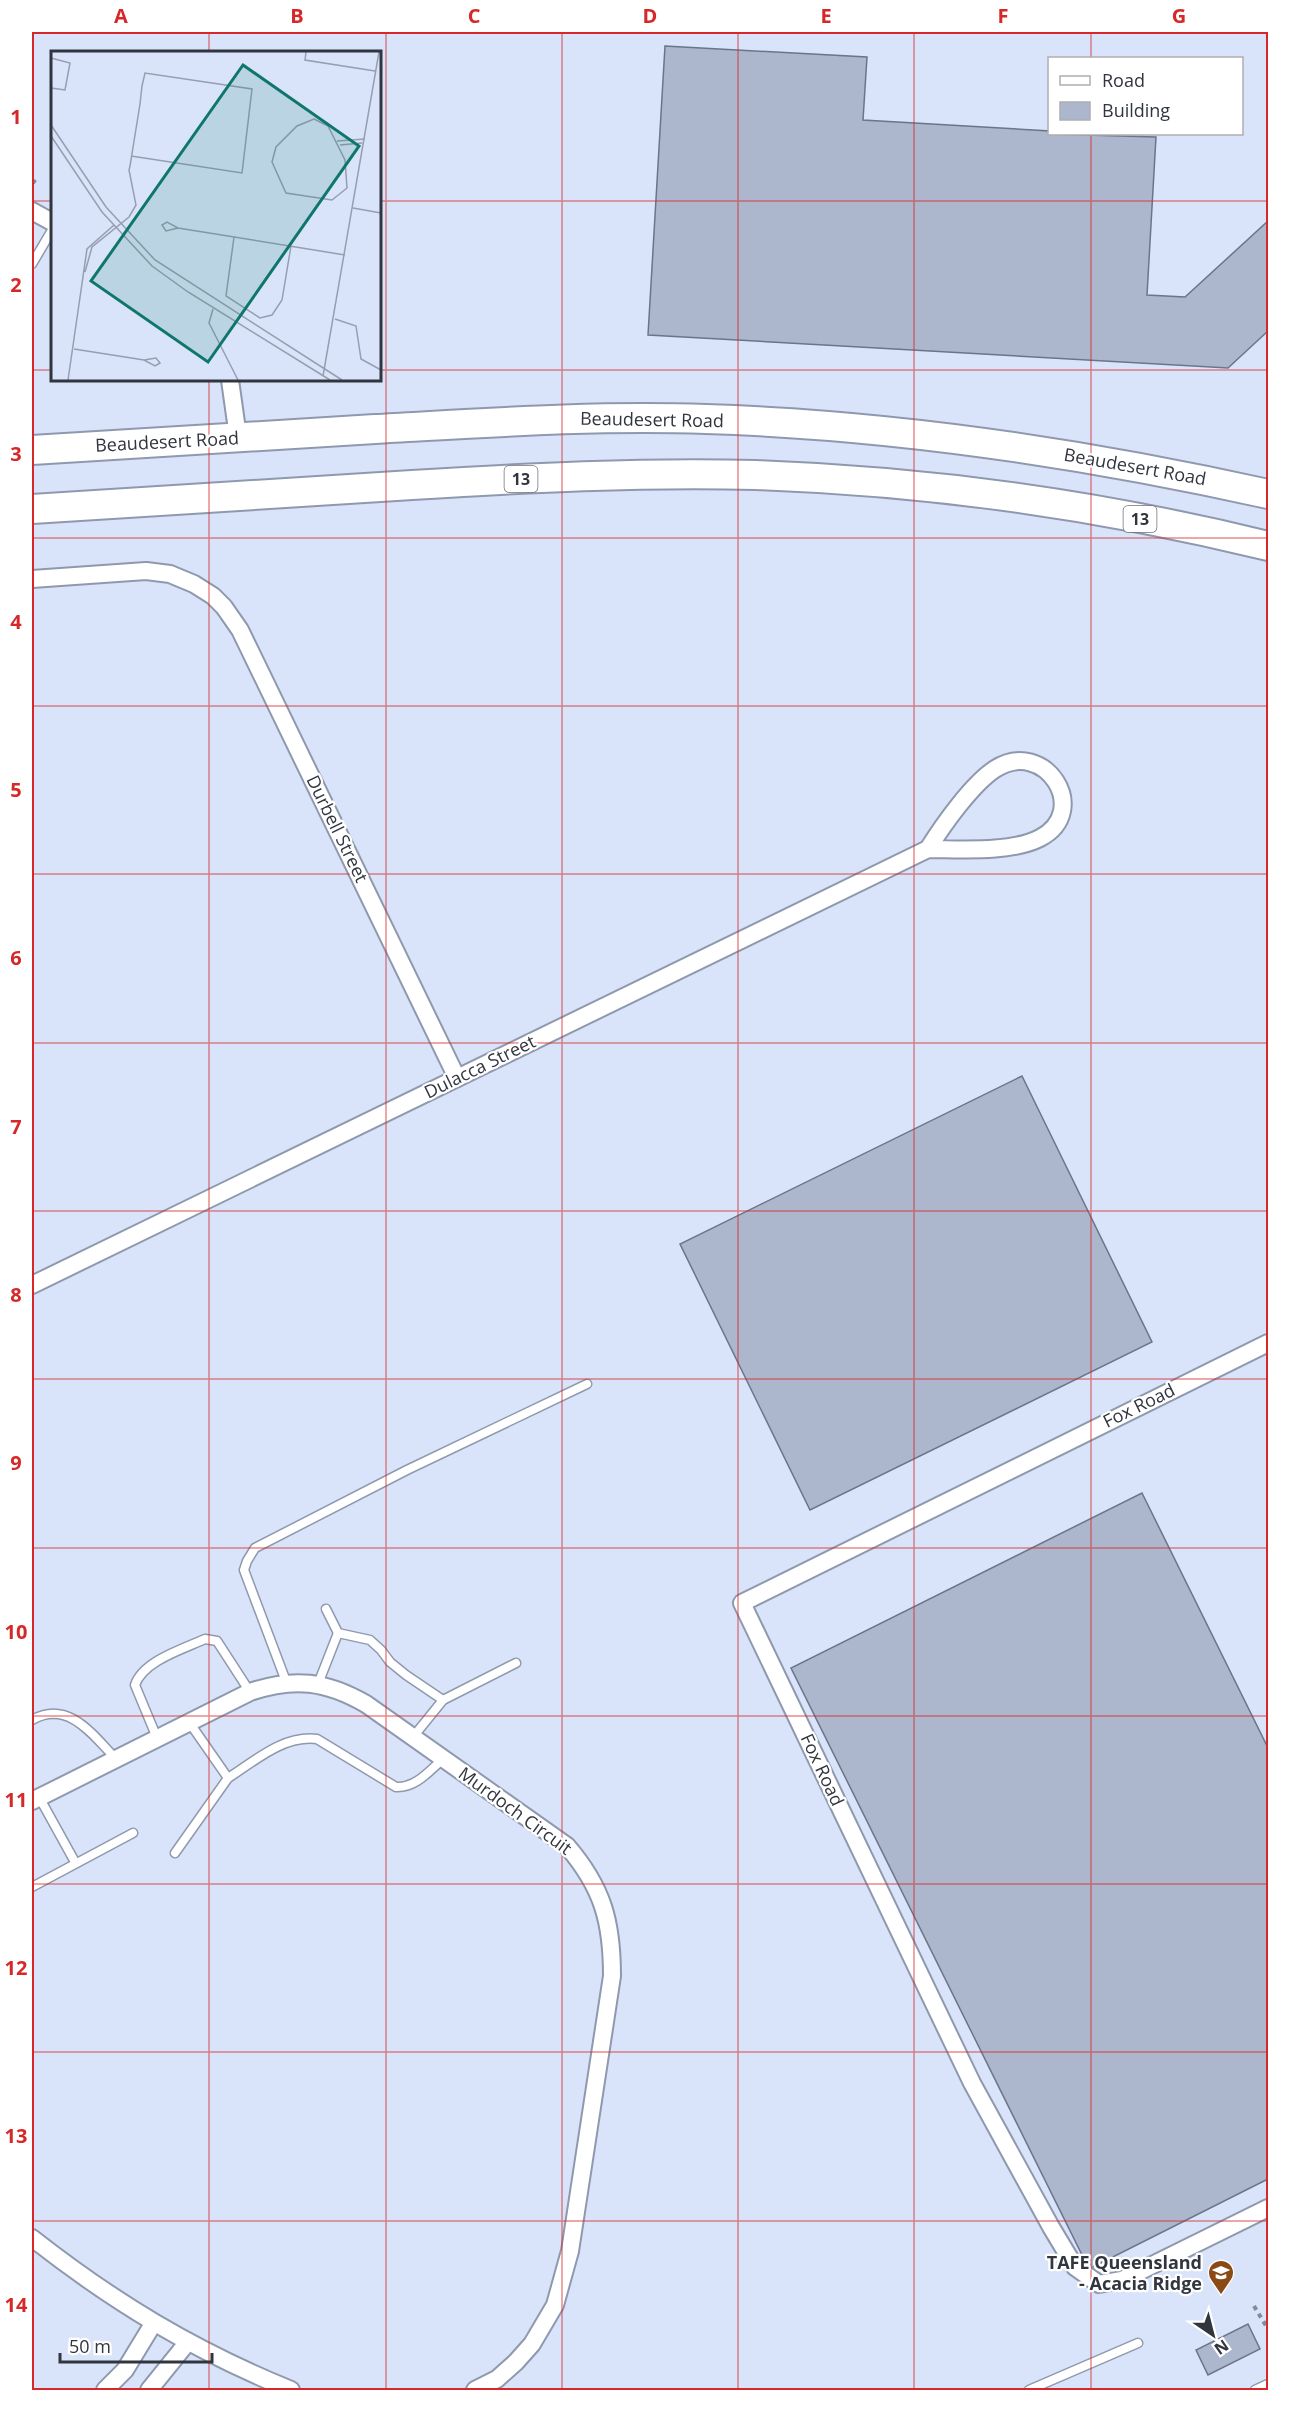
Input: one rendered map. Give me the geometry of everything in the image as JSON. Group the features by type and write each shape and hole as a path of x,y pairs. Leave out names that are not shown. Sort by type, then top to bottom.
{"highway":[{"name":"Beaudesert Road","path":"32,450 519,420 613,418 781,423 996,444 1136,466 1269,494"},
{"name":"13","path":"32,508 489,480 655,475 755,475 873,483 1011,497 1198,530 1269,546"}],"street":[{"path":"32,211 51,221"},
{"path":"230,381 237,437"},
{"name":"Durbell Street","path":"32,579 158,572 182,579 204,590 224,607 240,630 457,1078"},
{"name":"Dulacca Street","path":"32,1285 928,849 1019,845 1040,838 1055,827 1060,818 1063,811 1062,792 1053,777 1041,766 1021,761 1005,765 989,775 947,818 928,849"},
{"name":"Fox Road","path":"1269,1343 742,1603 972,2083 1075,2266 1099,2284 1122,2280 1269,2208"},
{"name":"Murdoch Circuit","path":"35,1799 250,1692 266,1686 318,1684 356,1698 567,1846 583,1864 603,1905 610,1930 612,1976 570,2251 555,2304 532,2344 497,2379 475,2391"},
{"path":"32,2238 79,2275 153,2324 244,2371 291,2391"},
{"path":"105,2391 125,2370 153,2324"},
{"path":"149,2391 187,2343"}],"lane":[{"path":"32,264 51,232"},
{"path":"287,1684 244,1570 255,1548 407,1470 587,1384"},
{"path":"318,1684 338,1633 326,1609"},
{"path":"338,1633 370,1640 390,1662 443,1700"},
{"path":"157,1738 135,1685 138,1676 146,1668 211,1638 217,1641 250,1692"},
{"path":"413,1737 443,1700 516,1663"},
{"path":"32,1720 43,1713 61,1713 78,1721 116,1759"},
{"path":"189,1722 228,1778"},
{"path":"175,1853 228,1778 290,1740 317,1739 396,1787 405,1787 415,1783 443,1758"},
{"path":"35,1799 75,1862"},
{"path":"32,1887 133,1833"},
{"path":"1029,2391 1040,2384 1138,2343"},
{"path":"1255,2391 1269,2384"}],"path":[{"path":"32,180 39,184"},
{"path":"1254,2306 1269,2329"}],"building":[{"path":"665,46 867,57 863,120 1048,131 1048,135 1156,137 1147,295 1185,297 1268,221 1268,331 1228,368 648,335"},
{"path":"1022,1076 1152,1342 810,1510 680,1244"},
{"path":"1142,1493 1268,1748 1268,2179 1089,2269 791,1668"},
{"path":"1248,2324 1260,2349 1208,2375 1196,2350"}],"place":[{"name":"TAFE Queensland - Acacia Ridge","path":"1221,2296"}]}
